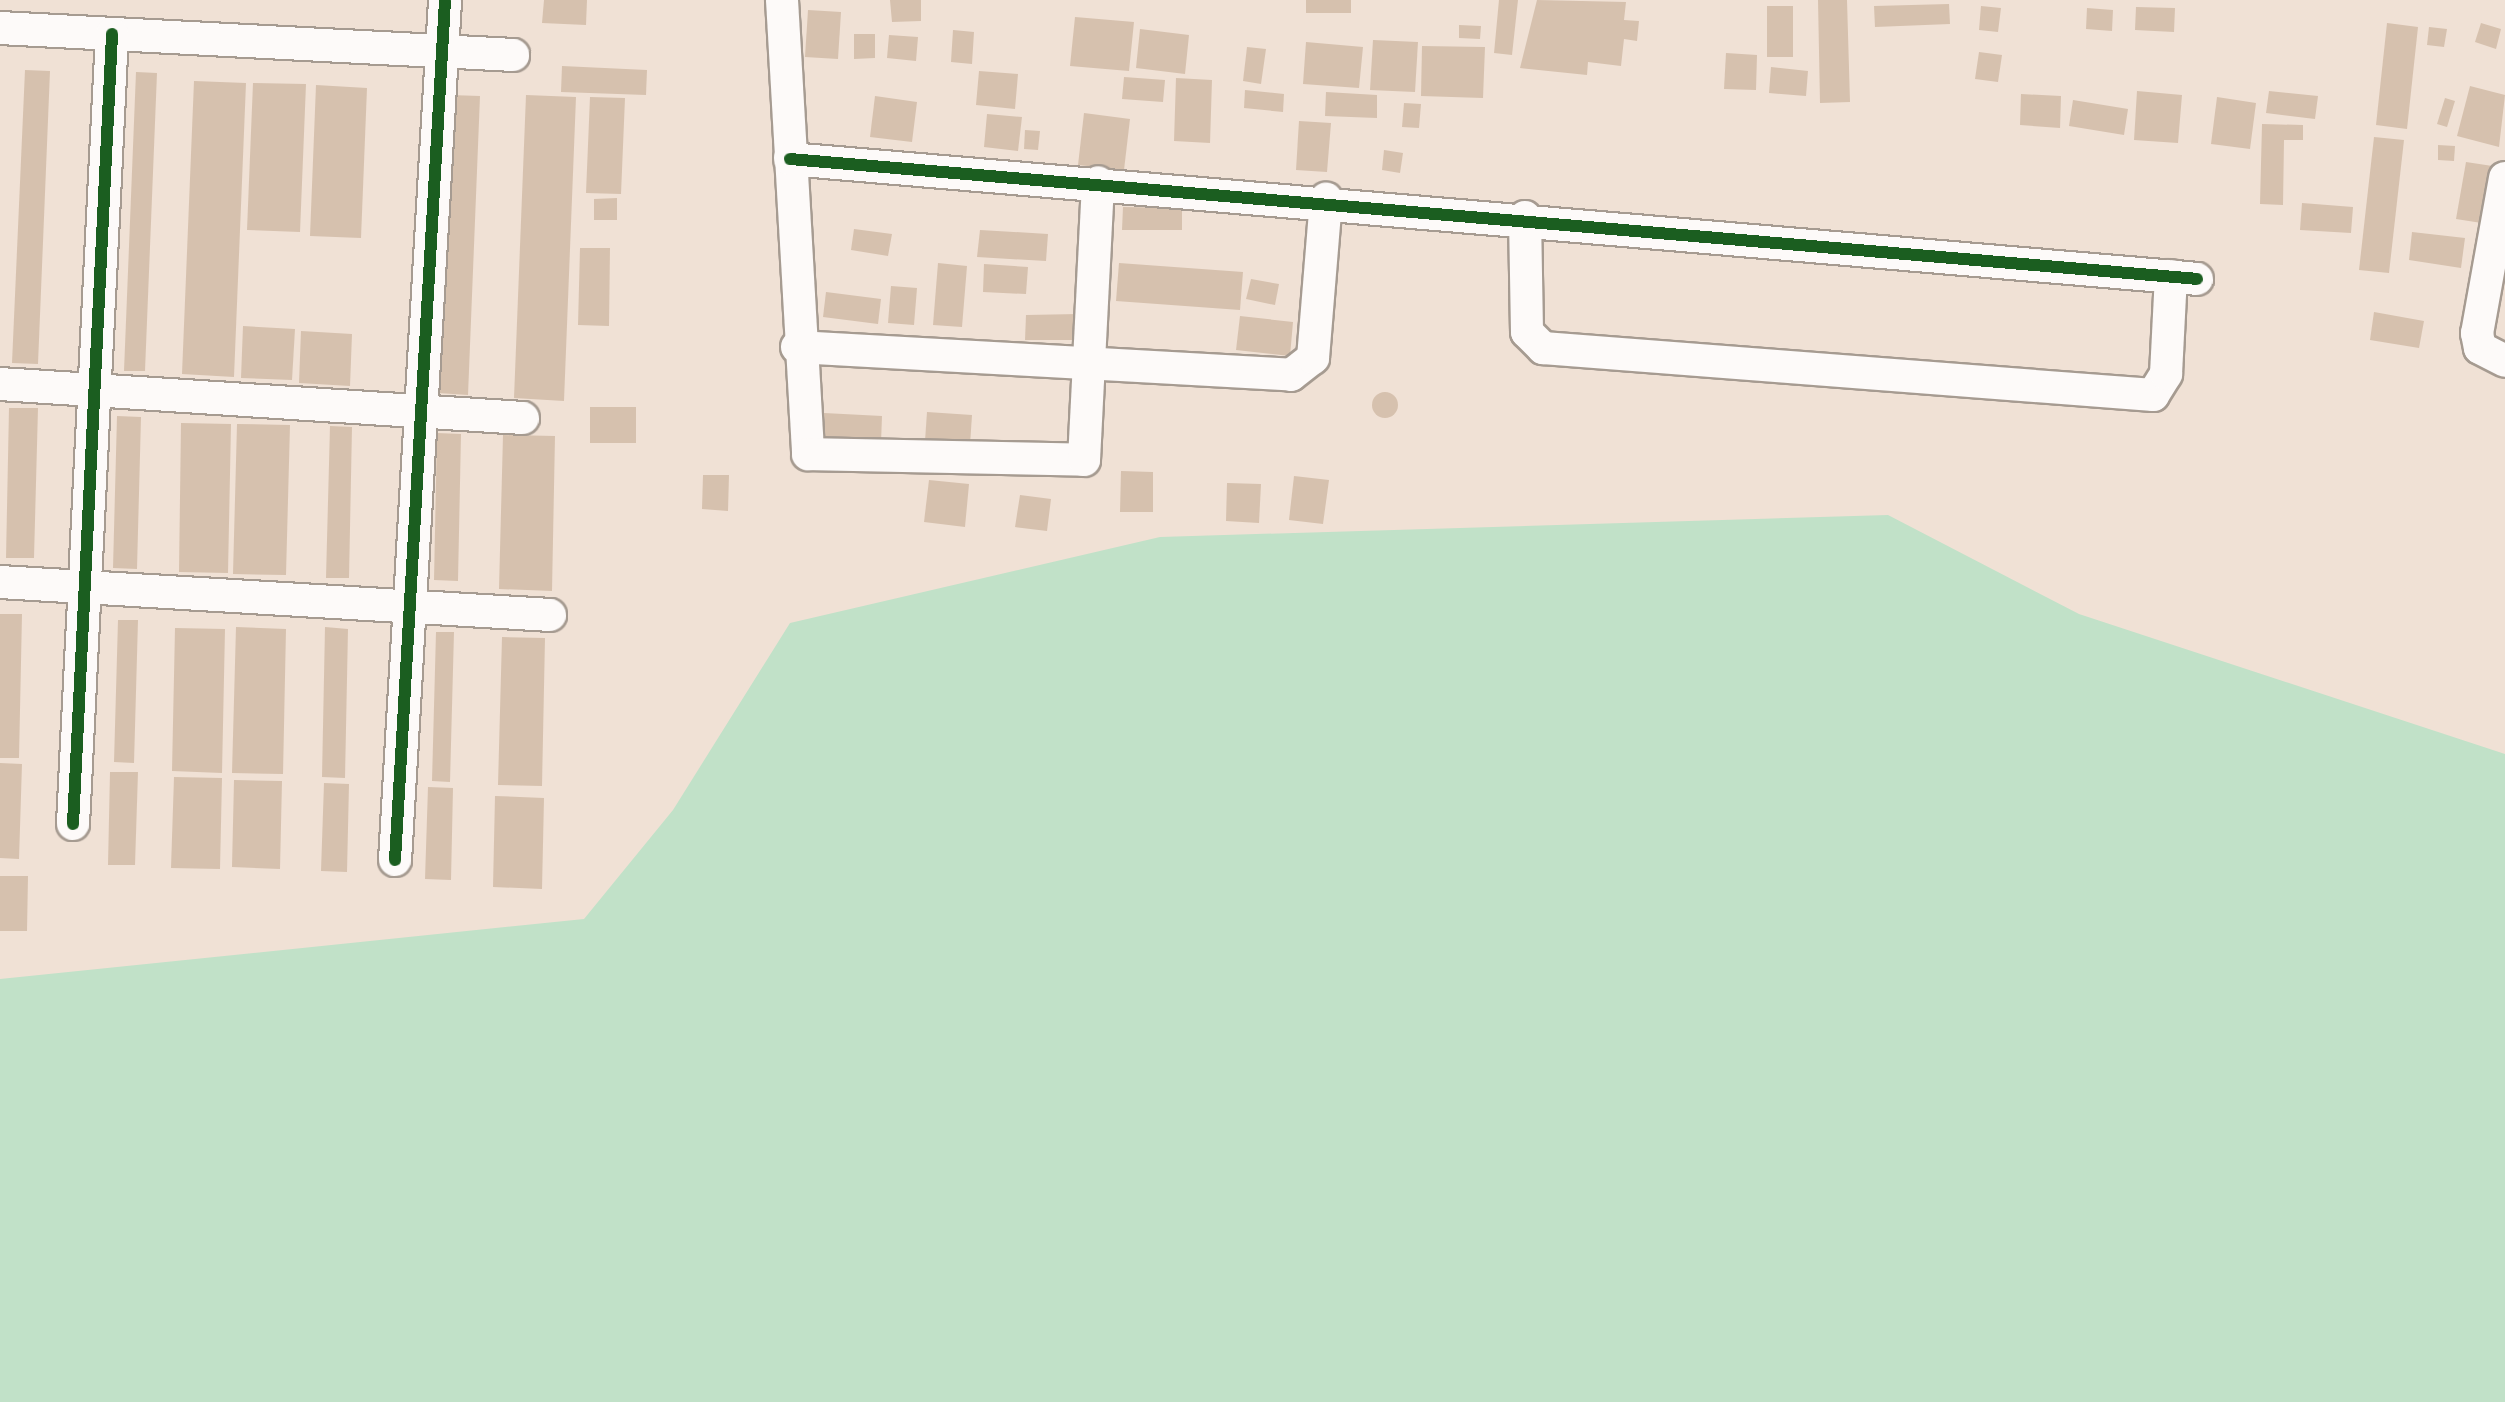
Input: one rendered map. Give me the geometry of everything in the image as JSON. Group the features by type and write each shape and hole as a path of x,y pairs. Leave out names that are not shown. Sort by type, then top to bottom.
{"street":[{"path":"395,860 445,0"},
{"path":"782,0 800,441 821,460 1070,466 1089,449 1098,182"},
{"path":"0,28 513,54"},
{"path":"73,824 81,588 112,34"},
{"path":"790,159 1326,199 1525,217 2184,278 2166,374 2152,395 1543,348 1526,332 1525,217"},
{"path":"2505,178 2476,332 2480,348 2505,360"},
{"path":"797,347 1304,370 1312,358 1326,199"},
{"path":"0,384 523,418"},
{"path":"0,582 409,610 550,615"}],"green space":[{"path":"1888,515 2079,614 2505,754 2505,1402 0,1402 0,979 584,919 673,810 790,623 1160,537"}],"building":[{"path":"544,0 587,0 586,25 542,23"},
{"path":"890,0 921,0 921,21 892,22"},
{"path":"1306,0 1351,0 1351,13 1306,13"},
{"path":"1499,0 1518,0 1512,55 1494,53"},
{"path":"1537,0 1626,2 1624,20 1639,21 1637,41 1624,39 1621,66 1588,62 1587,75 1520,68"},
{"path":"1818,0 1847,0 1850,102 1820,103"},
{"path":"1949,4 1950,24 1875,27 1874,6"},
{"path":"1767,6 1793,6 1793,57 1767,57"},
{"path":"1981,6 2001,8 1998,32 1979,30"},
{"path":"2136,7 2175,8 2174,32 2135,30"},
{"path":"2087,8 2113,10 2112,31 2086,29"},
{"path":"808,10 841,12 838,59 805,57"},
{"path":"1075,17 1134,22 1129,71 1070,66"},
{"path":"2387,23 2418,27 2407,129 2376,125"},
{"path":"2481,23 2501,29 2496,49 2475,42"},
{"path":"1459,25 1481,26 1480,39 1459,38"},
{"path":"2429,27 2447,29 2444,47 2427,45"},
{"path":"1140,29 1189,35 1185,74 1136,68"},
{"path":"953,30 974,32 972,64 951,62"},
{"path":"854,34 875,34 875,58 854,59"},
{"path":"889,35 918,37 916,61 887,58"},
{"path":"1373,40 1418,42 1415,92 1370,90"},
{"path":"1306,42 1363,47 1359,88 1303,84"},
{"path":"1422,46 1485,47 1483,98 1421,96"},
{"path":"1247,47 1266,49 1261,84 1243,81"},
{"path":"1979,52 2002,55 1998,82 1975,79"},
{"path":"1726,53 1757,55 1756,90 1724,89"},
{"path":"562,66 647,70 646,95 561,92"},
{"path":"1771,67 1808,71 1806,96 1769,93"},
{"path":"25,70 50,71 38,364 12,363"},
{"path":"979,71 1018,74 1015,109 976,105"},
{"path":"136,72 157,73 145,371 124,371"},
{"path":"1124,77 1165,80 1163,102 1122,99"},
{"path":"1176,78 1212,80 1210,143 1174,141"},
{"path":"194,81 246,83 234,377 182,374"},
{"path":"253,83 306,84 300,232 247,230"},
{"path":"316,85 367,88 361,238 310,236"},
{"path":"2470,86 2505,95 2499,147 2457,136"},
{"path":"1245,90 1284,94 1283,112 1244,108"},
{"path":"2137,91 2182,95 2178,143 2134,140"},
{"path":"2269,91 2318,96 2315,119 2266,113"},
{"path":"1326,92 1377,95 1377,118 1325,116"},
{"path":"2021,94 2061,96 2060,128 2020,125"},
{"path":"450,95 480,96 468,395 438,393"},
{"path":"526,95 576,97 564,401 514,398"},
{"path":"875,96 917,102 912,142 870,137"},
{"path":"590,97 625,98 621,194 586,193"},
{"path":"2217,97 2256,103 2250,149 2211,144"},
{"path":"2445,98 2455,101 2447,127 2437,124"},
{"path":"2073,100 2128,109 2124,135 2069,126"},
{"path":"1404,103 1421,104 1419,128 1402,127"},
{"path":"1084,113 1130,119 1124,170 1078,165"},
{"path":"987,114 1022,117 1018,151 984,147"},
{"path":"1299,121 1331,123 1327,172 1296,170"},
{"path":"2262,124 2303,125 2303,140 2284,140 2283,205 2260,204"},
{"path":"1025,130 1040,131 1038,150 1024,149"},
{"path":"2374,137 2404,140 2389,273 2359,270"},
{"path":"2438,145 2455,146 2454,161 2438,160"},
{"path":"1384,150 1403,153 1400,173 1382,170"},
{"path":"2466,162 2499,167 2488,224 2456,219"},
{"path":"617,198 617,220 594,220 594,199"},
{"path":"2302,203 2353,207 2351,233 2300,230"},
{"path":"1123,207 1182,208 1182,230 1122,230"},
{"path":"854,229 892,234 888,256 851,250"},
{"path":"980,230 1048,234 1046,261 977,257"},
{"path":"2412,232 2465,238 2461,268 2409,260"},
{"path":"580,248 610,248 609,326 578,325"},
{"path":"938,263 967,266 962,327 933,325"},
{"path":"1119,263 1243,272 1240,310 1116,301"},
{"path":"984,264 1028,267 1026,294 983,292"},
{"path":"1251,279 1279,284 1275,305 1246,299"},
{"path":"891,286 917,288 914,325 888,323"},
{"path":"826,292 881,299 878,324 823,317"},
{"path":"2374,312 2424,321 2419,348 2370,340"},
{"path":"1078,314 1079,340 1025,340 1026,315"},
{"path":"1240,316 1293,322 1290,356 1236,350"},
{"path":"243,326 295,329 292,380 241,378"},
{"path":"301,331 352,334 350,386 299,383"},
{"path":"1385,392 1394,396 1398,405 1394,414 1385,418 1376,414 1372,405 1376,396"},
{"path":"590,407 636,407 636,443 590,443"},
{"path":"9,408 38,408 34,558 6,558"},
{"path":"927,412 972,415 970,445 925,441"},
{"path":"824,413 882,416 881,443 823,440"},
{"path":"117,416 141,417 137,569 113,568"},
{"path":"181,423 231,424 228,573 179,572"},
{"path":"237,424 290,425 286,575 233,574"},
{"path":"330,426 352,427 349,578 326,578"},
{"path":"437,433 461,434 458,581 434,580"},
{"path":"503,435 555,436 552,591 499,589"},
{"path":"1121,471 1153,472 1153,512 1120,512"},
{"path":"703,475 729,475 728,511 702,509"},
{"path":"1294,476 1329,480 1323,524 1289,520"},
{"path":"929,480 969,484 965,527 924,522"},
{"path":"1227,483 1261,484 1259,523 1226,521"},
{"path":"1020,495 1051,499 1047,531 1015,527"},
{"path":"0,614 22,614 19,758 0,758"},
{"path":"118,620 138,620 134,763 114,762"},
{"path":"236,627 286,629 283,774 232,773"},
{"path":"325,627 348,629 345,778 322,777"},
{"path":"175,628 225,629 222,773 172,771"},
{"path":"436,632 454,632 450,782 432,781"},
{"path":"502,637 545,638 542,786 498,785"},
{"path":"0,763 22,764 19,859 0,858"},
{"path":"110,772 138,772 135,865 108,865"},
{"path":"174,777 222,778 220,869 171,868"},
{"path":"234,780 282,781 280,869 232,867"},
{"path":"324,783 349,784 347,872 321,871"},
{"path":"428,787 453,788 451,880 425,879"},
{"path":"495,796 544,798 542,889 493,887"},
{"path":"0,876 28,876 27,931 0,931"}],"cycle path":[{"path":"395,860 445,0"},
{"path":"73,824 112,34"},
{"path":"790,159 2197,279"}]}
